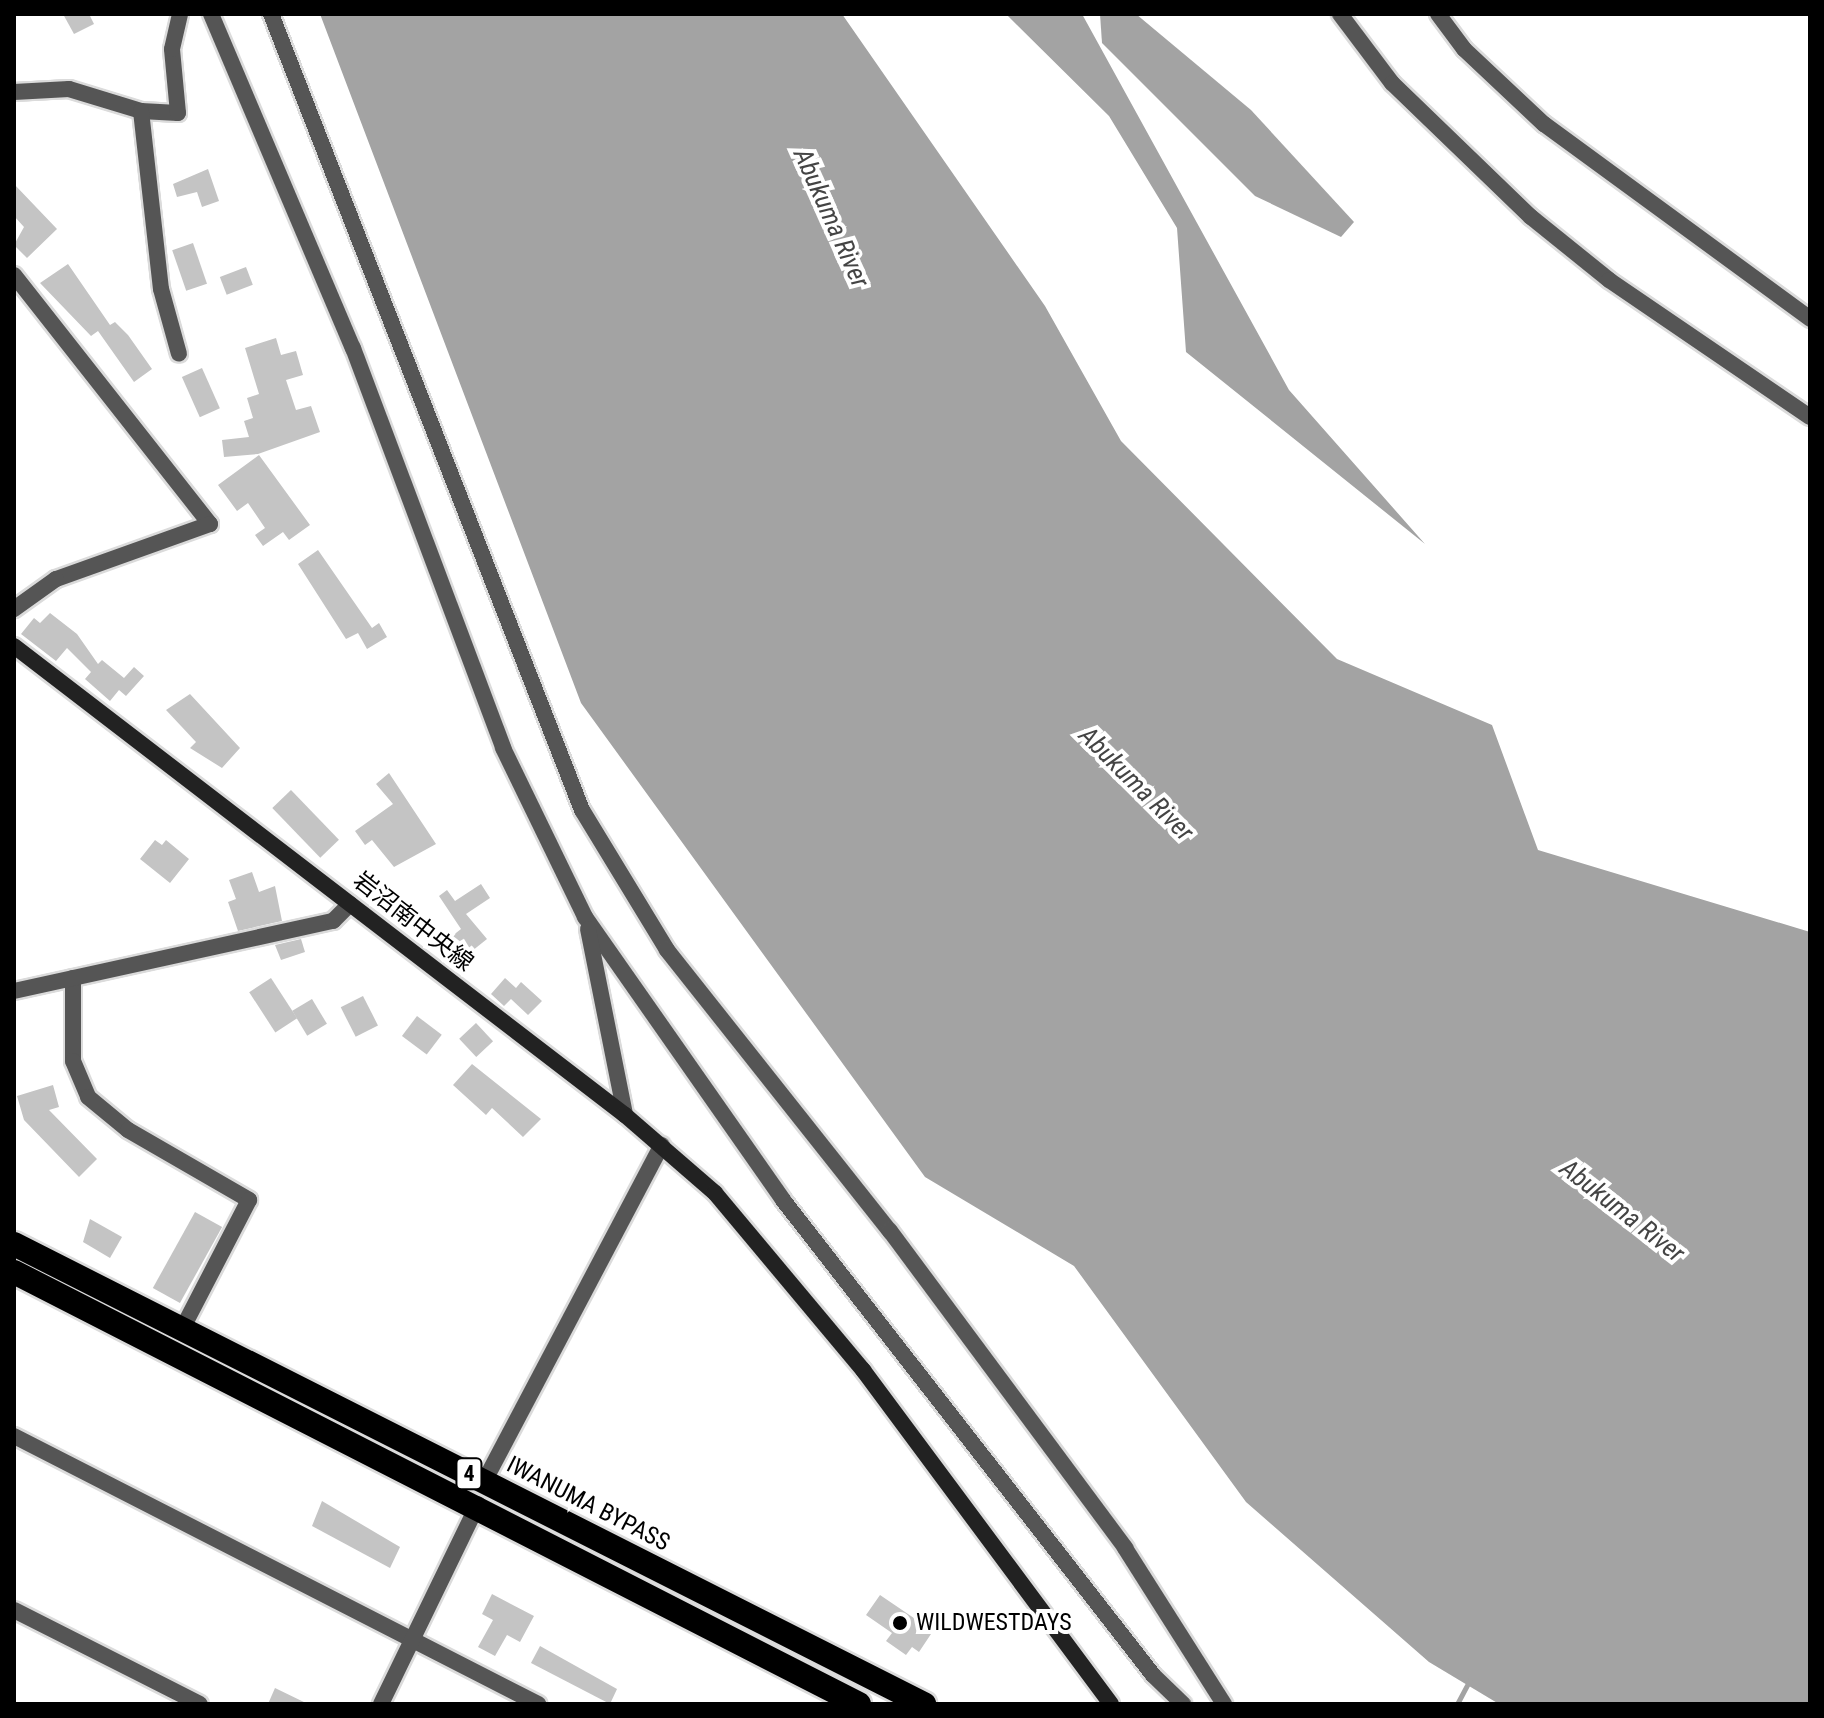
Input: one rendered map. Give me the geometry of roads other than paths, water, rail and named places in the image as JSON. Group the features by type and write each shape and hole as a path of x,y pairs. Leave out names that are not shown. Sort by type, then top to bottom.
{"highway":[{"name":"IWANUMA BYPASS","path":"14,1244 182,1329 859,1704"},
{"name":"IWANUMA BYPASS","path":"14,1272 924,1704"}],"street":[{"path":"14,92 69,89 141,111 178,113 172,49 180,14"},
{"path":"211,14 233,58 353,348 503,748 585,917 783,1200 1153,1675 1183,1704"},
{"path":"221,14 233,58"},
{"path":"271,14 582,810 667,950 890,1231 1153,1585 1224,1704"},
{"path":"1340,14 1392,83 1531,217 1609,280 1810,417"},
{"path":"1438,14 1464,49 1544,124 1810,319"},
{"path":"141,111 161,289 179,354"},
{"path":"14,275 210,524 56,579 14,609"},
{"name":"岩沼南中央線","path":"14,646 662,1145 769,1251 1111,1704"},
{"path":"14,991 333,921 350,904"},
{"path":"585,917 625,1115"},
{"path":"73,978 73,1061 88,1097 128,1130 249,1200 182,1329"},
{"path":"381,1704 481,1493 662,1145"},
{"path":"14,1436 538,1704"},
{"path":"14,1610 200,1704"}],"water":[{"name":"Abukuma River","path":"320,14 842,14 1045,306 1121,441 1337,659 1492,725 1538,850 1810,932 1810,1704 1499,1704 1429,1662 1246,1502 1074,1266 925,1177 581,703"},
{"path":"1006,14 1082,14 1289,390 1425,544 1186,352 1177,228 1109,116"},
{"path":"1100,14 1136,14 1251,110 1354,222 1341,237 1255,196 1102,43"}],"waterway":[{"path":"1457,1704 1470,1680"}],"place":[{"name":"WILDWESTDAYS","path":"900,1623"}]}
